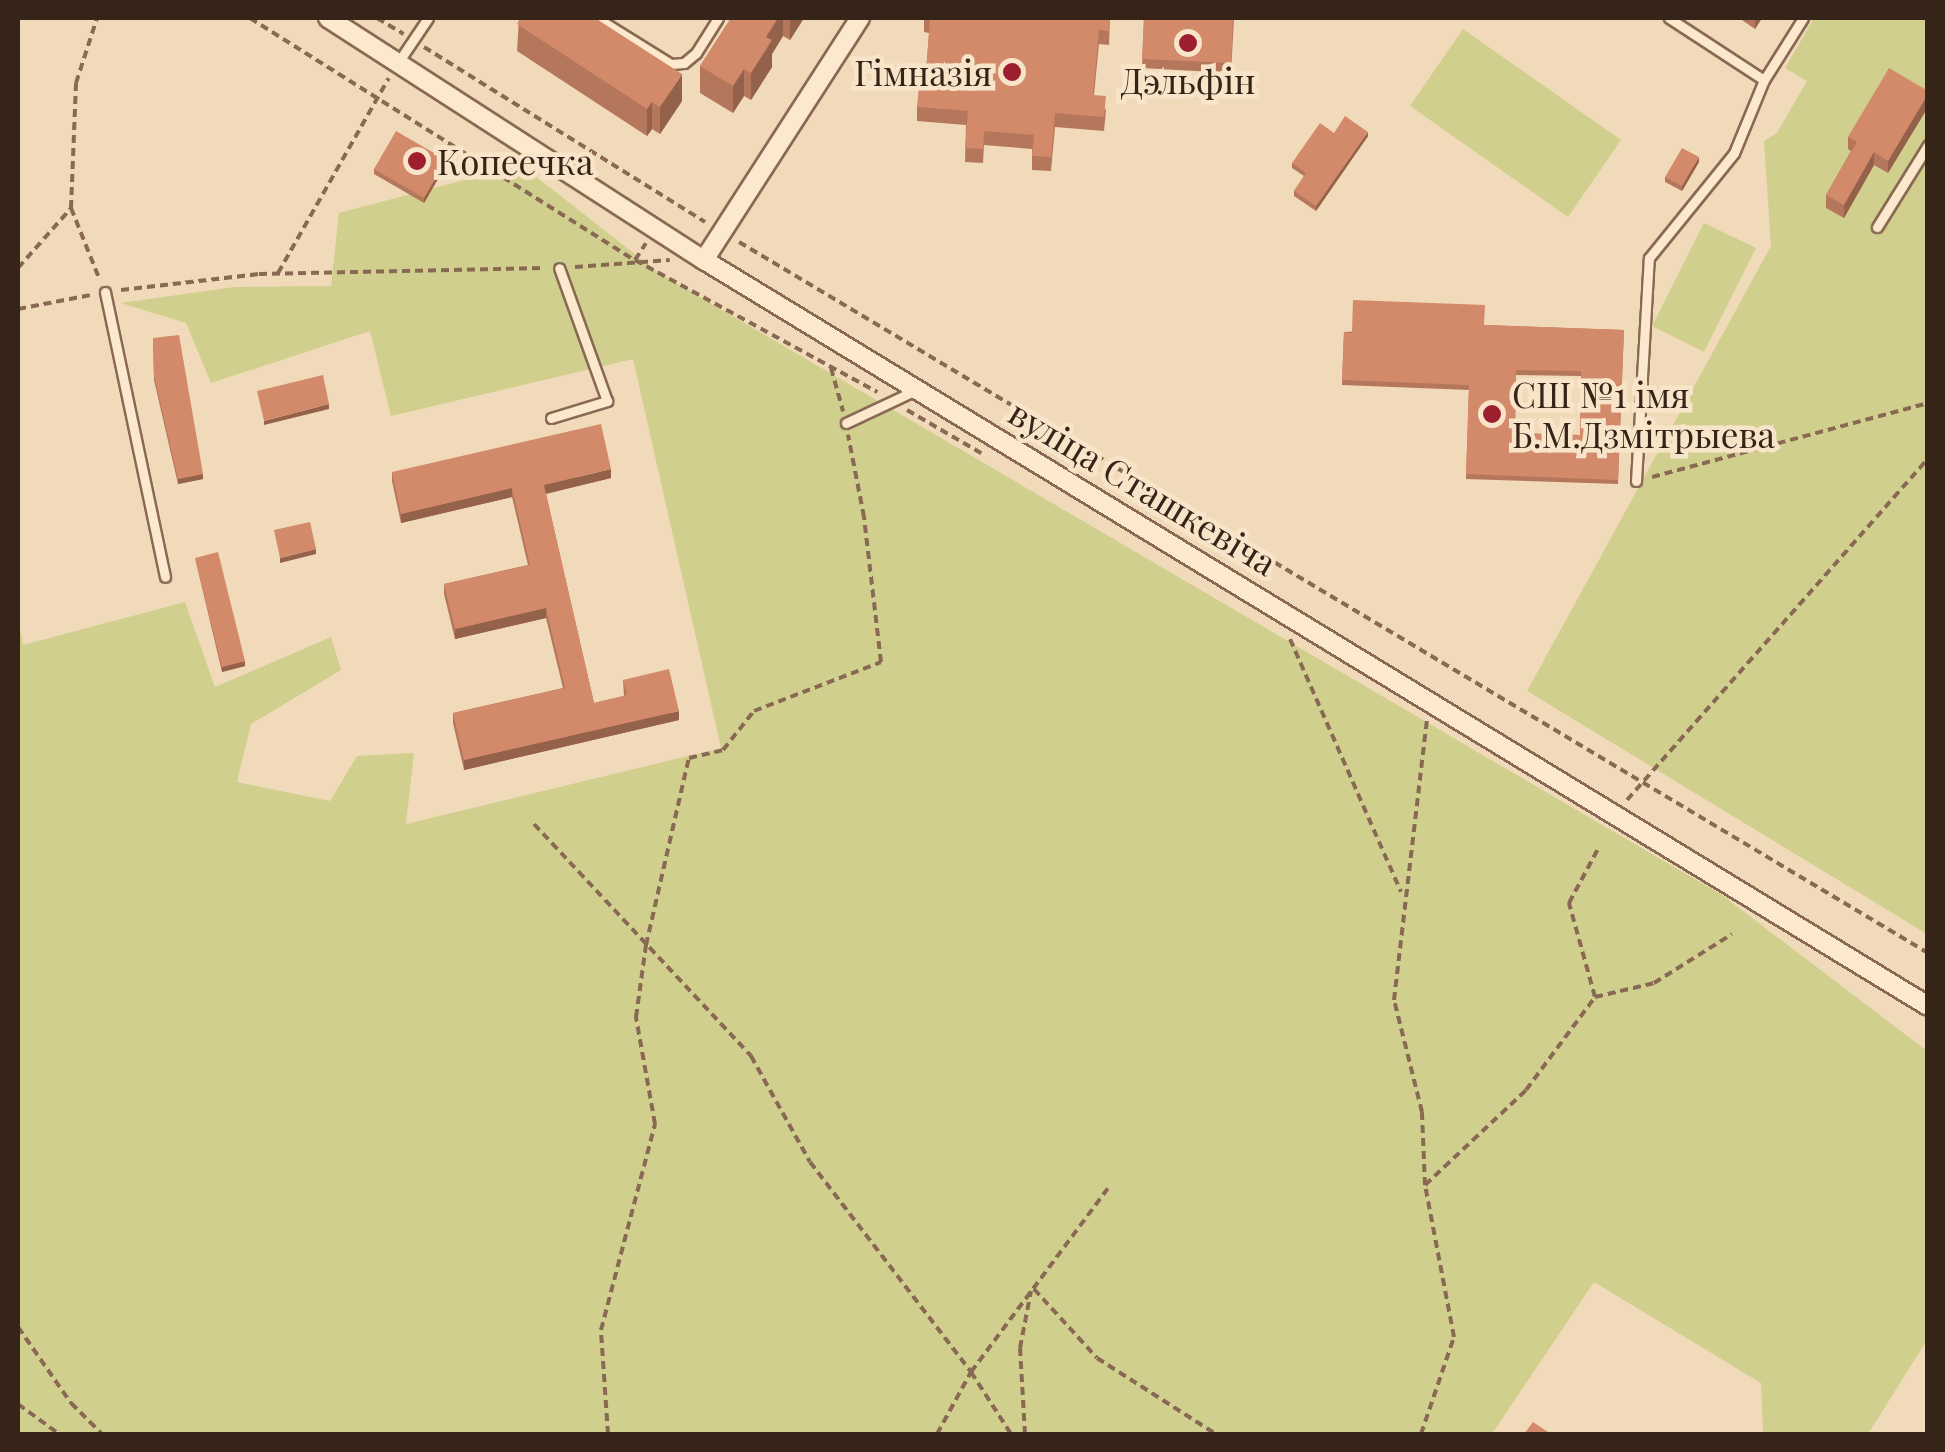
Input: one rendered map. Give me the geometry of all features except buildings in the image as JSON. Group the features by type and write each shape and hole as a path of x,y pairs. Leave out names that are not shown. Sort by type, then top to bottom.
{"street":[{"name":"вуліца Сташкевіча","path":"328,18 704,260 1928,1006"},
{"path":"704,260 860,18"}],"lane":[{"path":"399,61 428,18"},
{"path":"597,18 671,64 684,62 696,53 718,18"},
{"path":"1669,18 1764,80"},
{"path":"1636,482 1649,258 1734,152 1764,80 1804,18"},
{"path":"1877,227 1928,146"},
{"path":"551,418 608,401 559,268"},
{"path":"105,292 165,577"},
{"path":"846,423 918,389"}],"path":[{"path":"98,18 76,82 72,208 105,292"},
{"path":"250,18 635,260 892,401"},
{"path":"377,18 722,232 1928,954"},
{"path":"278,273 399,61"},
{"path":"635,260 672,201"},
{"path":"18,268 72,208"},
{"path":"18,309 105,292 278,273 559,268 635,260"},
{"path":"608,1434 601,1330 655,1124 636,1017 646,945 689,758 723,750 754,711 881,662 864,517 846,423 830,366"},
{"path":"1636,482 1928,403"},
{"path":"1616,813 1928,458"},
{"path":"1287,631 1403,896"},
{"path":"1421,1434 1454,1337 1425,1186 1422,1112 1394,1000 1403,896 1428,714"},
{"path":"534,824 751,1056 810,1162 971,1372 1011,1434"},
{"path":"1596,997 1569,903 1598,849"},
{"path":"1425,1186 1526,1090 1596,997 1654,983 1732,934"},
{"path":"937,1434 971,1372 1108,1188"},
{"path":"1025,1434 1020,1348 1032,1287"},
{"path":"1032,1287 1097,1358 1216,1434"},
{"path":"18,1327 71,1403 102,1434"},
{"path":"18,1404 59,1434"}],"shaded area":[{"path":"1814,18 1927,18 1927,934 1527,691 1771,246 1764,141 1777,133 1807,81 1785,68"},
{"path":"1463,29 1621,140 1568,217 1410,106"},
{"path":"521,165 659,273 1722,895 1927,1051 1927,1340 1868,1434 1763,1434 1761,1383 1594,1282 1492,1434 18,1434 18,617 23,645 185,602 215,687 331,637 341,670 251,724 237,782 330,801 357,756 414,753 406,824 721,748 633,359 391,416 370,331 211,383 186,323 121,303 234,287 331,286 339,213"},
{"path":"1704,223 1756,248 1704,352 1652,326"}],"place":[{"name":"Дэльфін","path":"1188,43"},
{"name":"Гімназія","path":"1012,72"},
{"name":"Копеечка","path":"417,161"},
{"name":"СШ №1 імя Б.М.Дзмітрыева","path":"1492,414"}]}
